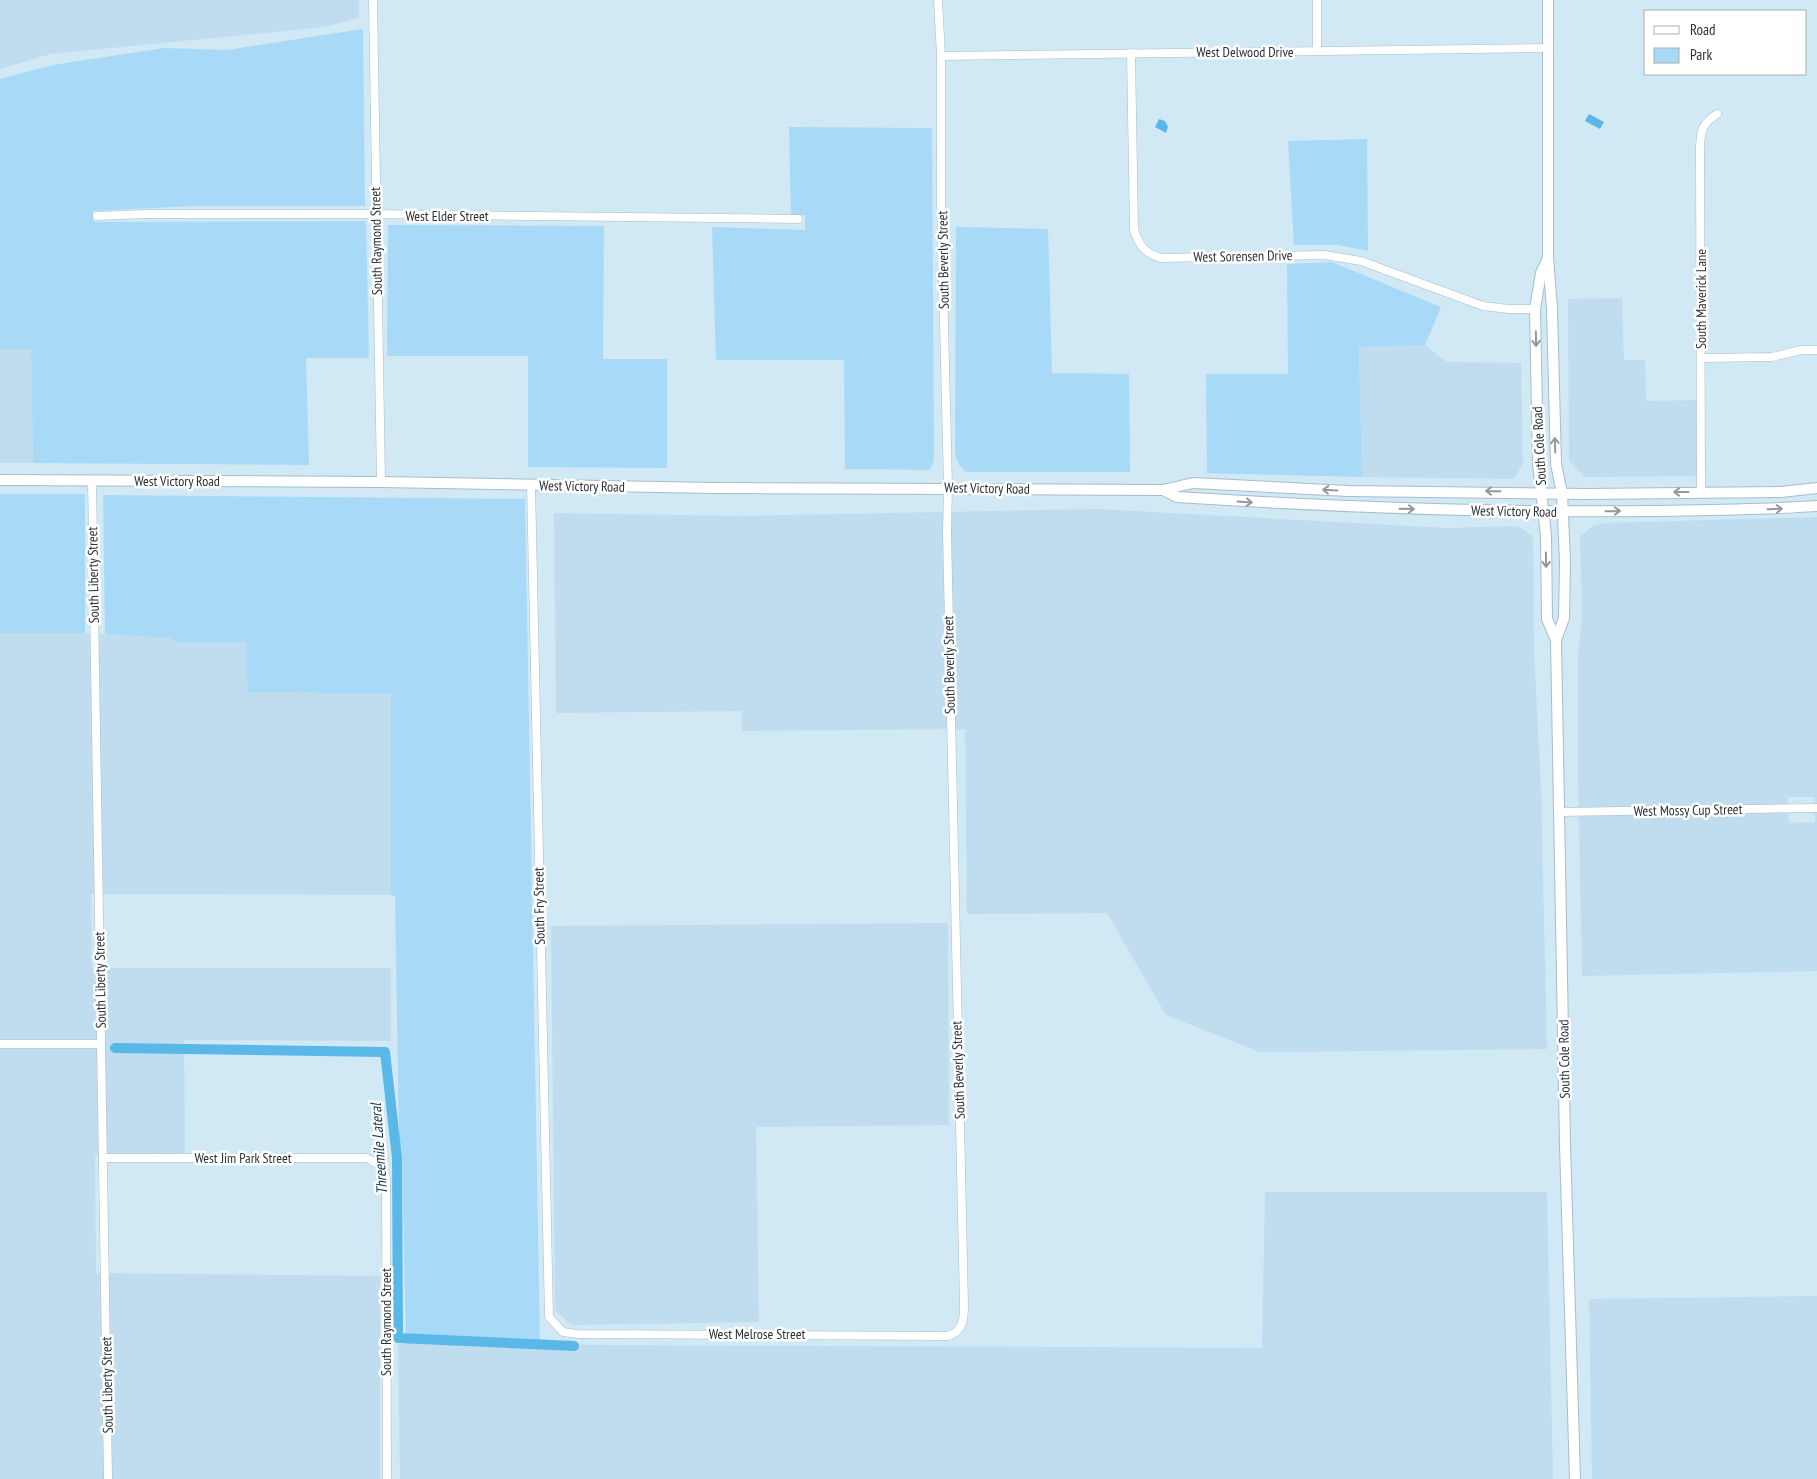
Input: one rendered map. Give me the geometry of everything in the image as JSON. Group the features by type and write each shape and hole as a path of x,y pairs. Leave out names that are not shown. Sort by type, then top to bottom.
{"main road":[{"name":"South Cole Road","path":"1548,0 1548,257 1552,314 1556,464 1564,512 1564,618 1556,640 1566,1164 1575,1479"},
{"name":"South Cole Road","path":"1548,257 1541,273 1535,309 1538,464 1543,512 1547,619 1556,640"},
{"name":"South Cole Road","path":"1535,309 1549,326 1552,341"},
{"name":"West Victory Road","path":"0,480 381,482 714,488 1163,490 1193,483 1348,491 1562,493 1781,492 1817,488"},
{"name":"West Victory Road","path":"1212,500 1217,492 1267,488"},
{"name":"West Victory Road","path":"1163,490 1177,497 1303,506 1543,512 1771,509 1817,506"}],"street":[{"name":"South Raymond Street","path":"373,0 375,215 381,482"},
{"name":"South Beverly Street","path":"938,0 941,56 941,200 948,488 947,543 964,1305 964,1317 960,1330"},
{"path":"1317,0 1317,51"},
{"name":"West Delwood Drive","path":"941,56 1548,48"},
{"name":"West Sorensen Drive","path":"1131,53 1134,230 1140,246 1149,254 1161,258 1325,255 1360,261 1483,306 1535,309"},
{"name":"South Maverick Lane","path":"1700,492 1702,358 1701,133 1706,121 1717,114"},
{"name":"West Elder Street","path":"97,216 145,214 798,219"},
{"path":"1702,358 1772,357 1800,350 1817,350"},
{"name":"South Liberty Street","path":"92,480 108,1479"},
{"name":"South Fry Street","path":"531,484 548,1308 549,1317 555,1325"},
{"name":"West Mossy Cup Street","path":"1559,812 1817,808"},
{"path":"0,1044 101,1044"},
{"name":"West Jim Park Street","path":"103,1158 367,1158 381,1166"},
{"name":"South Raymond Street","path":"381,1166 386,1178 387,1479"},
{"name":"West Melrose Street","path":"555,1325 563,1332 578,1334 947,1336 960,1330"}],"shaded area":[{"path":"0,0 359,0 359,18 324,27 50,54 0,69"},
{"path":"1589,114 1604,122 1600,129 1585,121"},
{"path":"1159,119 1165,121 1168,127 1166,133 1155,127"},
{"path":"1622,298 1624,360 1645,360 1646,401 1704,400 1706,476 1585,477 1569,461 1568,299"},
{"path":"1425,345 1447,362 1521,363 1523,464 1513,479 1362,477 1359,347"},
{"path":"31,348 33,463 0,463 0,349"},
{"path":"1097,509 1447,528 1517,526 1533,536 1534,651 1541,789 1547,1049 1260,1052 1166,1015 1107,913 967,914 965,729 742,731 741,711 556,713 554,513 739,516"},
{"path":"1817,517 1817,971 1582,976 1578,776 1578,655 1582,619 1580,536 1594,525 1606,523","holes":["1788,797 1815,797 1815,822 1789,823"]},
{"path":"0,633 85,633 169,638 177,642 246,642 249,692 391,694 391,895 91,894 92,968 391,968 391,1041 184,1040 185,1153 95,1155 96,1273 380,1276 380,1479 0,1479"},
{"path":"948,923 949,1125 756,1127 759,1322 571,1325 555,1310 551,926"},
{"path":"1265,1192 1547,1192 1553,1479 400,1479 398,1344 1262,1348"},
{"path":"1817,1296 1817,1479 1592,1479 1589,1299"}],"green space":[{"path":"363,29 365,206 194,206 93,211 94,222 366,221 369,358 306,358 309,465 33,463 31,349 0,349 0,79 53,65 164,48 227,50"},
{"path":"789,127 932,128 934,460 930,470 845,469 844,360 716,360 712,227 805,230 805,215 791,215"},
{"path":"1367,139 1368,251 1337,245 1294,245 1288,141"},
{"path":"388,225 604,226 603,359 667,359 667,468 528,467 528,356 387,356"},
{"path":"956,227 1048,229 1052,373 1129,374 1130,472 966,472 959,465 955,454"},
{"path":"1332,262 1441,307 1425,345 1359,347 1362,477 1207,473 1206,374 1288,374 1287,264"},
{"path":"0,494 85,494 85,633 0,633"},
{"path":"103,495 525,499 540,1344 406,1344 402,1153 399,1140 395,896 391,895 391,694 248,692 246,642 177,642 169,638 105,634"}],"waterway":[{"name":"Threemile Lateral","path":"115,1048 385,1052 397,1158 398,1338 574,1346"}]}
